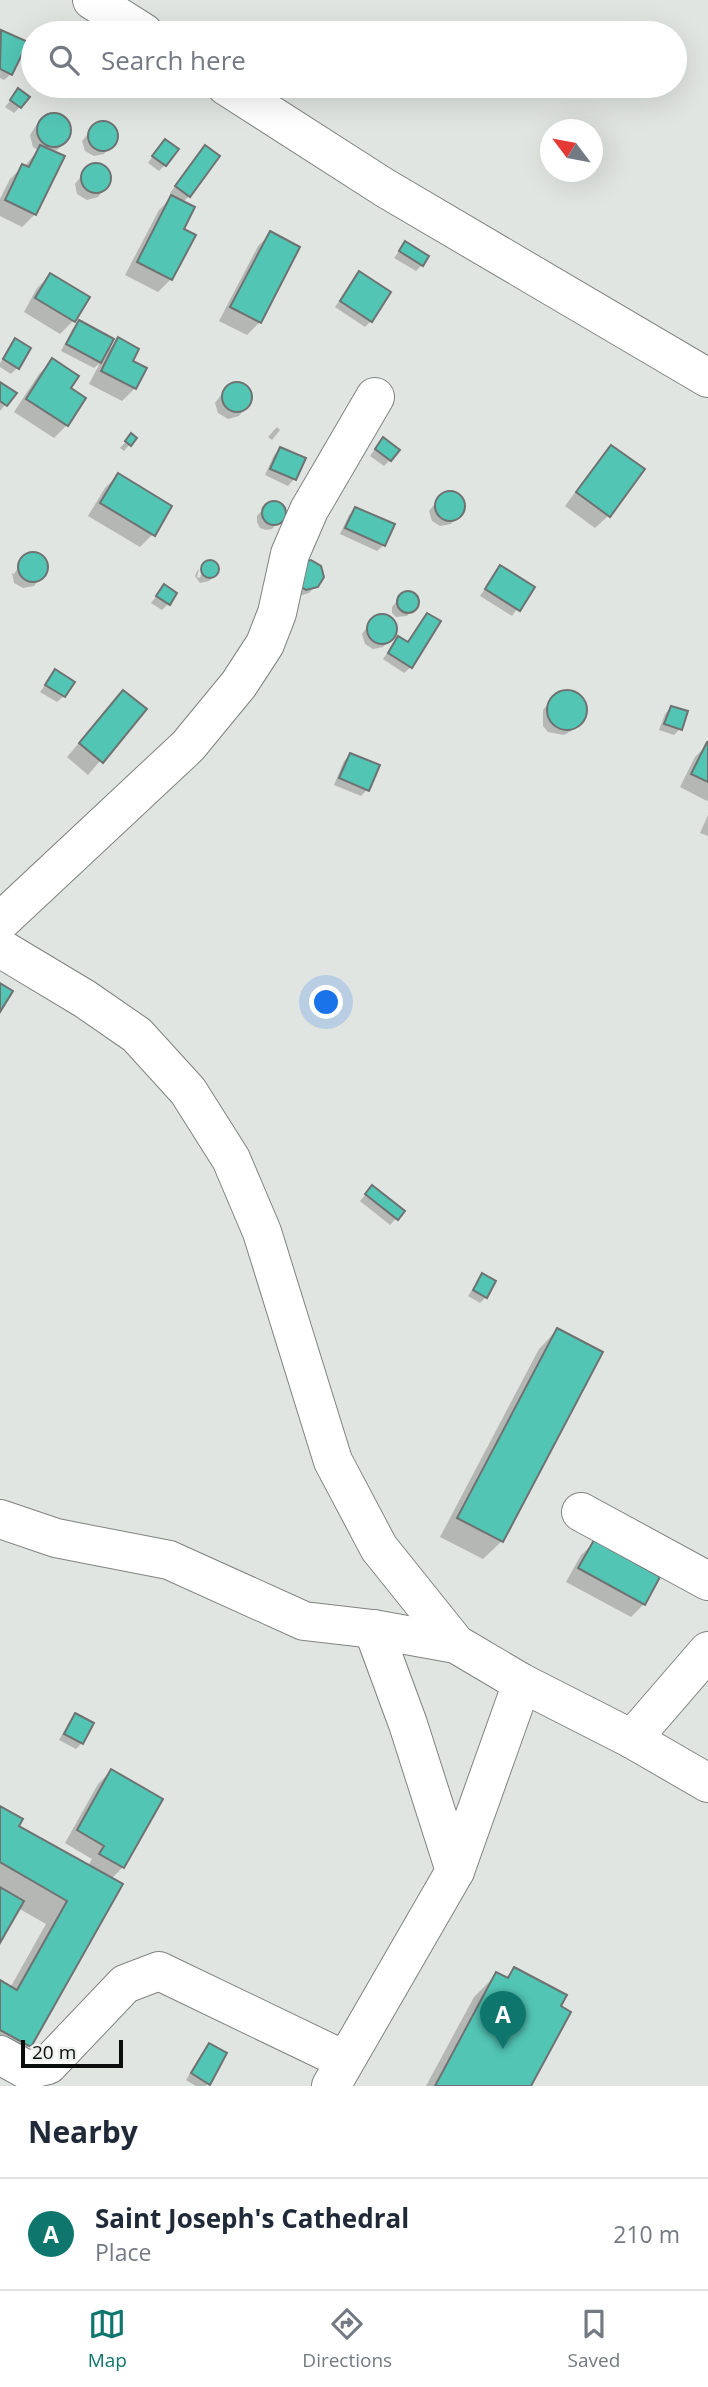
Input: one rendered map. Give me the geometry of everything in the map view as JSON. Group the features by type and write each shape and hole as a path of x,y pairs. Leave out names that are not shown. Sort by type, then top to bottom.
{"street":[{"path":"92,0 126,21"},
{"path":"245,98 385,188 708,378"},
{"path":"0,922 188,746 239,684 265,644 277,613 290,554 309,510 375,397"},
{"path":"0,948 85,999 137,1035 188,1091 230,1159 262,1231 333,1461 379,1548 456,1644 523,1684 632,1738 708,1783"},
{"path":"581,1512 708,1581"},
{"path":"0,1519 56,1538 169,1560 304,1621 373,1629 456,1644"},
{"path":"373,1629 408,1724 455,1871"},
{"path":"632,1738 708,1651"},
{"path":"0,2055 27,2070 48,2065 125,1984 159,1971 338,2073 455,1871 523,1684"}],"building":[{"path":"1,30 21,39 21,56 12,75 0,69"},
{"path":"18,88 21,90 21,98 29,98 21,108 10,100"},
{"path":"54,113 66,118 71,130 66,142 54,147 42,142 37,130 42,118"},
{"path":"103,121 113,126 118,136 113,146 103,151 93,146 88,136 93,126"},
{"path":"165,139 179,149 166,166 152,156"},
{"path":"40,145 65,156 36,215 5,200 22,164 29,167"},
{"path":"205,145 220,156 190,197 175,186"},
{"path":"96,163 107,167 111,178 107,189 96,193 85,189 81,178 85,167"},
{"path":"171,195 195,207 184,229 196,235 172,280 137,262"},
{"path":"270,231 300,247 261,323 230,307"},
{"path":"405,241 429,256 423,266 399,251"},
{"path":"359,271 391,292 372,322 340,301"},
{"path":"50,273 90,297 75,322 35,298"},
{"path":"79,320 114,339 101,363 66,344"},
{"path":"118,337 139,349 133,361 147,368 136,389 101,371"},
{"path":"15,338 31,348 19,369 3,359"},
{"path":"52,358 79,376 71,388 86,398 68,426 26,399"},
{"path":"0,382 17,393 7,406 0,401"},
{"path":"237,382 248,386 252,397 248,408 237,412 226,408 222,397 226,386"},
{"path":"131,433 137,438 131,446 125,441"},
{"path":"383,437 400,450 391,461 375,449"},
{"path":"611,445 645,469 610,517 576,492"},
{"path":"280,447 306,458 296,480 270,469"},
{"path":"118,473 172,506 155,536 100,503"},
{"path":"450,491 460,496 465,506 460,516 450,521 440,516 435,506 440,496"},
{"path":"274,501 285,508 286,513 279,524 274,525 263,518 262,513 269,502"},
{"path":"355,507 395,524 385,546 345,528"},
{"path":"33,552 43,557 48,567 43,577 33,582 23,577 18,567 23,557"},
{"path":"210,560 218,565 219,569 214,577 210,578 202,573 201,569 206,561"},
{"path":"311,560 321,566 324,577 318,587 306,590 297,584 299,563"},
{"path":"500,565 535,587 520,611 485,589"},
{"path":"164,584 177,593 170,605 156,596"},
{"path":"408,591 416,594 419,602 416,610 408,613 400,610 397,602 400,594"},
{"path":"427,613 441,621 412,668 388,653 398,636 408,642"},
{"path":"382,614 392,619 397,629 392,639 382,644 372,639 367,629 372,619"},
{"path":"55,669 75,682 65,697 45,685"},
{"path":"123,690 147,709 103,763 79,743"},
{"path":"567,690 581,696 587,710 581,724 567,730 553,724 547,710 553,696"},
{"path":"671,706 688,711 682,730 664,724"},
{"path":"708,742 708,782 691,774"},
{"path":"350,753 380,765 369,791 339,778"},
{"path":"0,983 13,991 0,1012"},
{"path":"372,1185 405,1211 398,1220 365,1194"},
{"path":"482,1273 496,1281 487,1298 473,1290"},
{"path":"557,1328 603,1352 503,1542 457,1518"},
{"path":"594,1540 660,1577 645,1605 578,1568"},
{"path":"75,1713 94,1723 83,1744 64,1734"},
{"path":"111,1769 163,1799 124,1868 99,1854 104,1846 77,1830"},
{"path":"0,1806 23,1819 19,1826 123,1884 31,2047 0,2030 0,1980 17,1990 67,1901 0,1862"},
{"path":"0,1887 24,1901 0,1943"},
{"path":"514,1967 567,1995 561,2006 571,2012 531,2086 435,2086 496,1972 508,1978"},
{"path":"209,2043 227,2053 210,2085 191,2073"}],"place":[{"name":"Saint Joseph's Cathedral","path":"503,2049"}]}
